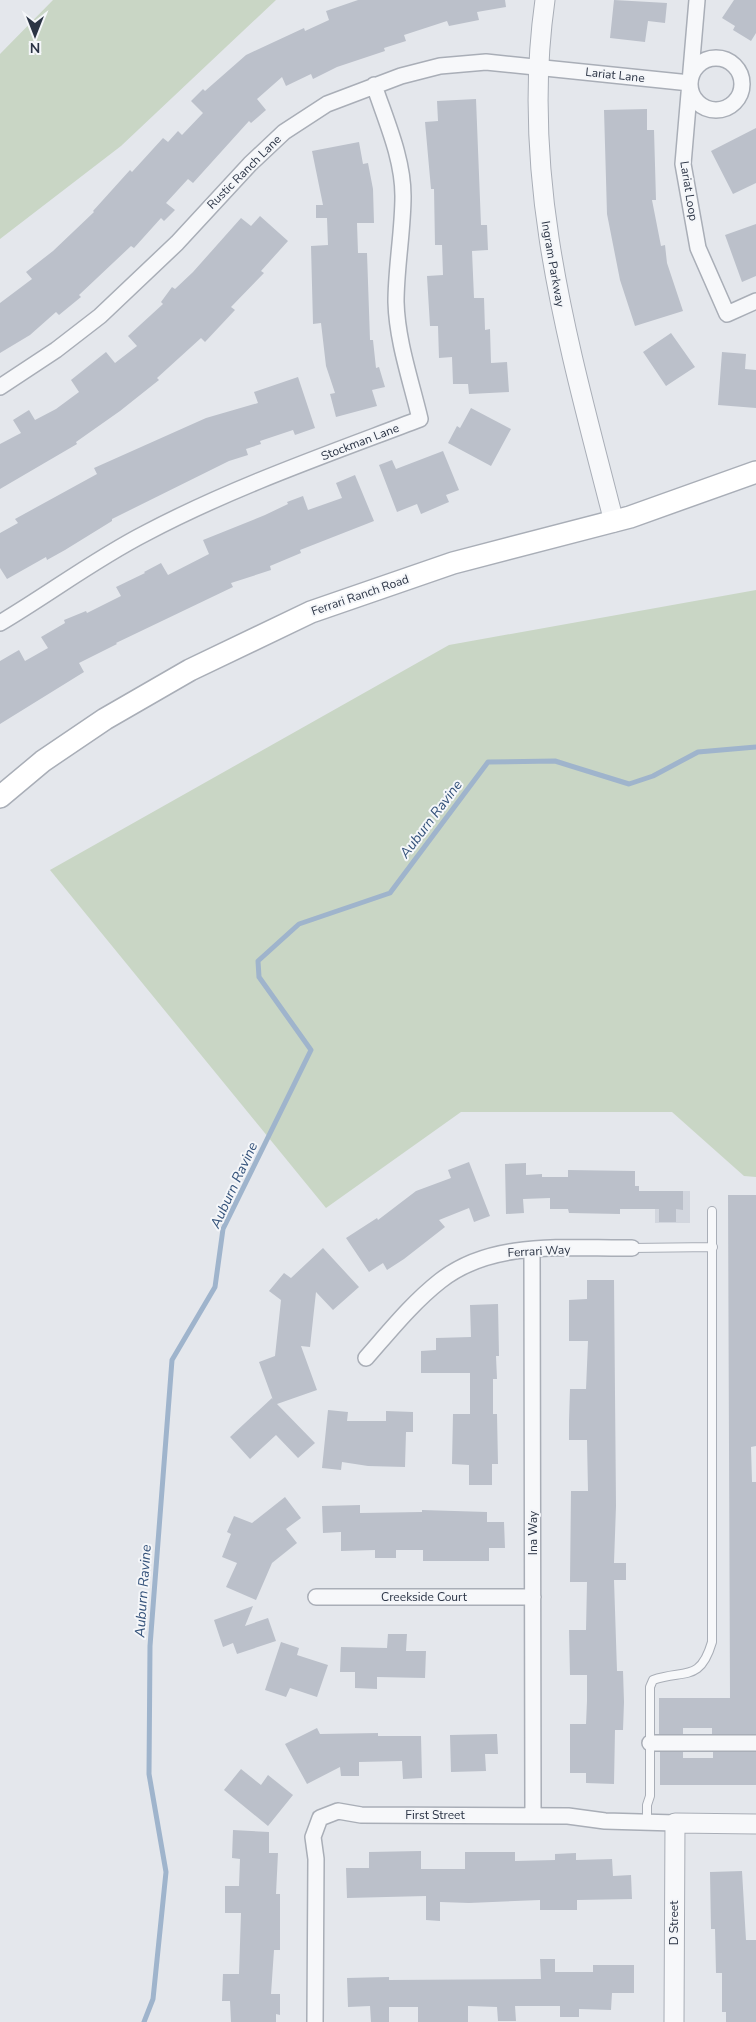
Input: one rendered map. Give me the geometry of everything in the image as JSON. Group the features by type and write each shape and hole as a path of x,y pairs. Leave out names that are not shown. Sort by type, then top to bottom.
{"main road":[{"name":"Ferrari Ranch Road","path":"0,797 43,761 105,719 190,670 310,612 453,563 614,522 756,472"}],"street":[{"name":"Ingram Parkway","path":"545,0 540,67 541,175 546,230 574,368 614,522"},
{"name":"Lariat Loop","path":"698,0 683,164 698,248 727,314 756,301"},
{"name":"Rustic Ranch Lane","path":"0,386 56,350 100,316 171,249 217,197 284,132 327,104 374,85 440,66 486,62 540,67"},
{"name":"Lariat Lane","path":"540,67 690,83"},
{"name":"Stockman Lane","path":"0,623 78,572 146,533 234,490 420,418 400,337 396,302 402,239 403,193 398,155 374,85"},
{"name":"Ferrari Way","path":"366,1358 418,1300 441,1280 482,1258 507,1252 532,1250 632,1248"},
{"name":"Ina Way","path":"532,1250 533,1815"},
{"name":"Creekside Court","path":"316,1597 532,1597"},
{"path":"650,1743 756,1743"},
{"name":"First Street","path":"315,2022 316,1859 312,1837 320,1818 338,1811 361,1815 533,1815 647,1823 756,1824"},
{"name":"D Street","path":"674,2022 675,1823"}],"lane":[{"path":"647,1823 647,1805 650,1796 650,1687 653,1680 661,1677 682,1676 696,1669 708,1657 712,1642 712,1211"},
{"path":"632,1248 713,1247"}],"shaded area":[{"path":"655,1191 690,1191 690,1223 655,1223"}],"green space":[{"path":"53,0 276,0 121,146 0,239 0,54"},
{"path":"756,590 756,1177 744,1176 672,1112 461,1112 326,1208 50,870 449,645"}],"building":[{"path":"358,0 505,0 506,7 477,12 479,20 449,26 447,21 404,35 406,41 384,48 385,51 337,67 313,79 311,74 286,86 282,77 257,99 266,110 251,123 249,121 193,183 188,179 166,203 175,210 164,221 161,218 134,248 131,246 79,295 81,297 59,315 56,312 30,335 0,353 0,303 32,279 26,272 53,251 94,212 130,170 132,172 163,138 168,142 178,131 182,135 203,113 191,101 203,89 205,91 246,55 304,28 305,31 329,20 326,11"},
{"path":"614,0 667,3 665,23 648,21 645,42 610,38"},
{"path":"734,0 756,0 756,33 751,41 733,30 735,26 722,18"},
{"path":"476,99 481,225 487,225 488,250 472,251 474,298 484,298 485,330 490,329 491,363 507,362 509,392 469,394 468,384 453,384 452,357 439,358 438,326 430,326 427,276 443,275 442,245 435,245 434,189 431,189 425,122 438,121 437,101"},
{"path":"647,109 647,130 654,130 656,200 652,200 661,246 665,245 667,263 683,311 635,326 620,280 607,214 604,110"},
{"path":"756,128 756,183 733,194 711,151"},
{"path":"359,142 363,164 368,163 373,189 374,223 357,223 358,253 367,253 370,340 373,340 376,368 379,367 385,387 372,390 377,406 336,417 330,394 335,393 326,366 321,323 313,324 311,246 328,245 327,218 316,218 316,205 323,205 312,151"},
{"path":"260,216 288,241 261,271 264,273 231,307 235,310 205,342 201,338 157,378 159,380 76,442 77,444 0,489 0,444 21,433 13,420 29,410 35,420 56,409 79,392 71,380 106,352 115,363 137,346 128,336 163,304 161,302 172,287 175,289 193,272 241,218 251,226"},
{"path":"756,224 756,276 742,282 725,235"},
{"path":"671,333 695,367 666,386 643,352"},
{"path":"722,352 746,354 745,369 756,370 756,408 718,405"},
{"path":"298,377 315,428 295,435 293,430 260,441 261,444 246,449 248,455 229,461 112,519 112,521 65,550 47,560 46,557 7,579 0,568 0,533 18,523 15,519 97,474 94,468 206,418 258,403 254,392"},
{"path":"471,408 511,429 491,466 448,443 457,426 460,428"},
{"path":"443,451 459,490 446,495 449,502 421,514 417,504 397,512 379,465 392,460 396,469"},
{"path":"355,475 374,521 300,550 301,553 270,566 271,570 231,583 233,587 116,643 79,663 84,672 0,724 0,661 19,650 25,661 48,648 41,637 65,623 64,620 86,611 87,613 121,596 116,587 161,563 168,575 209,554 203,540 265,515 288,504 287,502 303,496 308,510 342,498 336,483"},
{"path":"469,1162 490,1216 474,1222 469,1208 439,1220 445,1227 404,1259 387,1270 383,1263 369,1272 346,1238 377,1218 378,1220 416,1191 451,1178 448,1170"},
{"path":"526,1163 526,1175 542,1174 542,1177 568,1177 568,1170 635,1171 635,1186 639,1186 639,1191 683,1191 683,1210 676,1209 676,1222 659,1222 659,1209 620,1209 620,1214 569,1213 568,1209 550,1209 550,1198 523,1199 524,1213 506,1214 505,1164"},
{"path":"728,1195 756,1195 756,1446 751,1447 752,1482 756,1482 756,1734 712,1734 712,1728 683,1728 683,1734 659,1734 659,1698 730,1698"},
{"path":"323,1248 359,1287 333,1310 316,1292 310,1347 301,1346 317,1390 277,1404 315,1443 298,1458 276,1435 250,1459 230,1437 272,1398 273,1400 259,1362 275,1356 281,1300 269,1291 284,1273 291,1278"},
{"path":"587,1280 614,1280 616,1506 614,1563 626,1563 626,1580 614,1580 617,1671 623,1671 624,1702 623,1730 615,1730 614,1784 586,1783 586,1773 570,1773 570,1724 586,1724 587,1701 587,1675 570,1675 569,1630 586,1630 587,1582 570,1582 571,1491 588,1491 587,1440 569,1440 570,1389 586,1389 588,1341 569,1341 569,1300 587,1299"},
{"path":"498,1304 499,1356 496,1356 497,1379 493,1379 493,1414 497,1414 498,1464 492,1464 492,1485 469,1485 469,1465 452,1464 453,1414 470,1414 470,1373 421,1373 421,1351 436,1350 436,1338 471,1337 470,1305"},
{"path":"328,1410 348,1412 347,1421 386,1421 386,1411 413,1412 413,1432 406,1432 405,1467 368,1466 342,1462 341,1470 322,1468"},
{"path":"285,1497 301,1518 286,1529 297,1543 272,1563 256,1600 226,1587 237,1563 222,1557 231,1534 227,1532 234,1516 252,1523"},
{"path":"360,1505 360,1513 422,1512 422,1510 487,1512 487,1522 504,1522 505,1548 489,1548 489,1561 423,1561 423,1550 396,1550 396,1558 375,1558 375,1550 341,1551 341,1532 323,1533 322,1506"},
{"path":"253,1606 245,1626 268,1618 276,1641 237,1654 233,1643 223,1647 214,1620"},
{"path":"388,1634 407,1634 406,1651 426,1651 425,1678 377,1677 377,1689 355,1688 355,1672 340,1672 341,1647 387,1648"},
{"path":"281,1642 299,1648 297,1655 328,1665 317,1697 290,1688 286,1697 265,1690"},
{"path":"317,1728 320,1734 378,1733 378,1736 421,1736 422,1778 403,1779 402,1761 359,1762 359,1776 341,1776 340,1767 307,1784 285,1744"},
{"path":"497,1734 498,1754 485,1754 486,1771 451,1772 450,1735"},
{"path":"660,1752 683,1752 683,1758 713,1758 713,1752 756,1752 756,1785 660,1785"},
{"path":"241,1769 261,1785 268,1775 293,1795 268,1826 224,1790"},
{"path":"233,1830 269,1832 269,1853 278,1853 276,1894 280,1894 280,1950 274,1950 271,1994 280,1994 280,2015 276,2014 276,2022 231,2022 230,2001 222,2001 223,1974 239,1974 241,1913 225,1913 225,1886 239,1886 240,1859 232,1858"},
{"path":"421,1851 421,1869 465,1869 465,1852 515,1852 515,1861 555,1860 555,1854 576,1853 576,1860 612,1859 613,1876 631,1875 632,1899 577,1900 577,1910 540,1910 540,1900 469,1903 440,1902 440,1921 426,1920 426,1896 347,1898 346,1868 369,1868 369,1852"},
{"path":"742,1871 746,1940 756,1940 756,2022 726,2022 726,2012 722,2012 722,1973 716,1973 715,1929 711,1929 710,1872"},
{"path":"540,1959 555,1959 555,1972 593,1972 593,1965 634,1965 634,1993 612,1993 611,2010 579,2009 579,2017 560,2017 560,2006 515,2006 516,2021 498,2021 497,2007 468,2006 468,2022 418,2022 418,2007 389,2007 389,2022 371,2022 370,2006 348,2007 347,1978 389,1977 389,1980 541,1979"}],"waterway":[{"name":"Auburn Ravine","path":"144,2022 153,1999 166,1872 149,1774 150,1646 172,1360 215,1287 223,1229 311,1050 259,977 258,961 299,924 390,893 488,762 555,761 629,784 653,776 698,752 756,747"}]}
